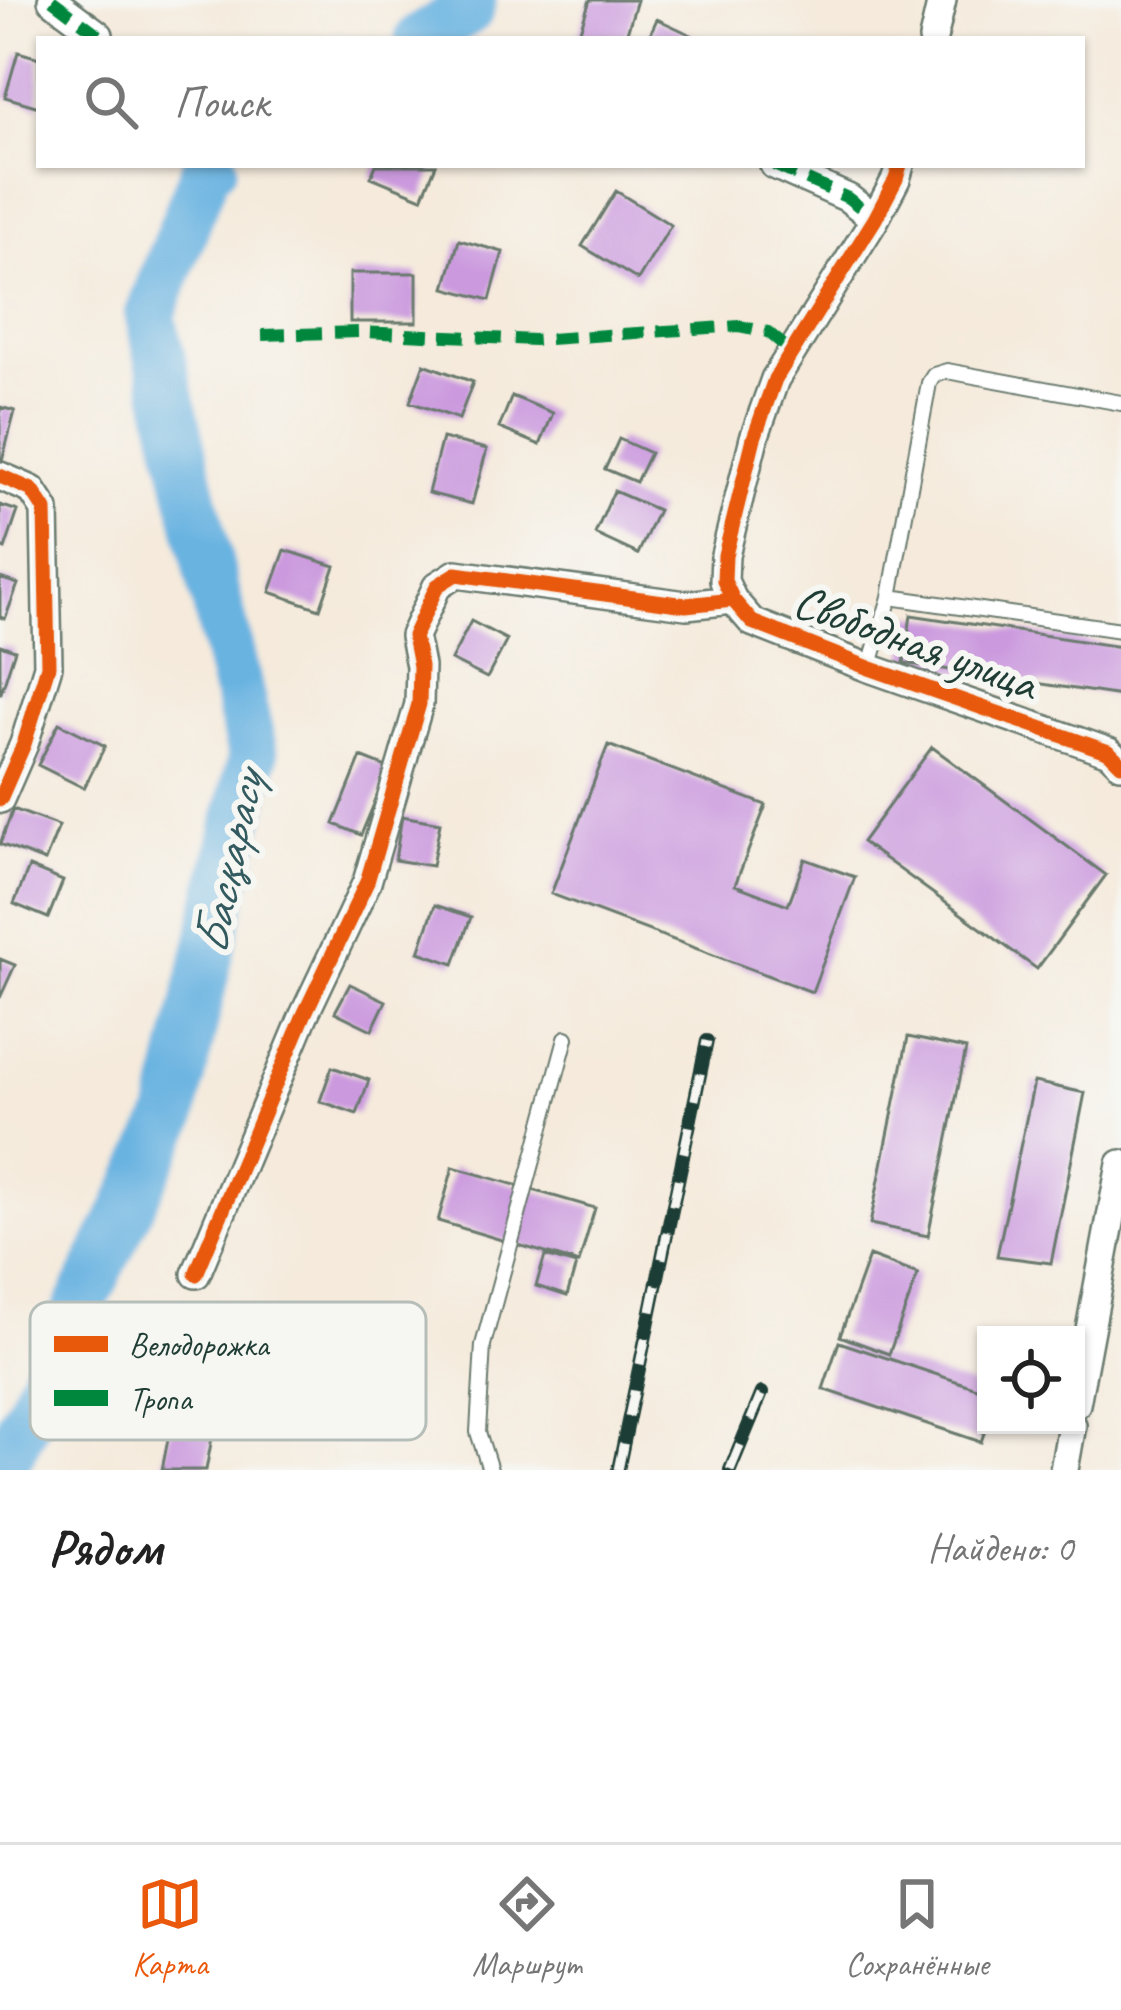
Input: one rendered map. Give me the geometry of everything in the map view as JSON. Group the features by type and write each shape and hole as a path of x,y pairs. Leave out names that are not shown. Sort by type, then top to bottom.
{"street":[{"path":"52,0 99,34"},
{"path":"934,36 942,0"},
{"path":"781,168 848,198 874,220"},
{"name":"Свободная улица","path":"899,168 874,220 775,380 754,438 725,555 724,581 752,622 1109,752 1121,764"},
{"path":"0,476 32,490 45,510 48,667 0,800"},
{"path":"196,1274 304,1015 367,882 419,704 420,665 414,636 436,586 456,574 686,605 733,600"},
{"path":"1085,1356 1121,1165"},
{"path":"1064,1470 1070,1434"}],"lane":[{"path":"868,668 890,597 934,375 946,371 1121,403"},
{"path":"890,597 1121,630"},
{"path":"490,1470 478,1432 483,1346 566,1038"}],"building":[{"path":"590,0 637,0 626,36 578,36"},
{"path":"657,19 694,36 649,36"},
{"path":"18,52 36,57 36,106 5,97"},
{"path":"375,168 435,168 422,198 371,177"},
{"path":"616,191 671,225 638,280 582,246"},
{"path":"459,240 503,252 490,300 445,288"},
{"path":"350,273 417,273 417,322 350,322"},
{"path":"424,364 473,382 459,419 410,402"},
{"path":"512,396 553,413 540,445 499,428"},
{"path":"0,407 15,411 2,461 0,460"},
{"path":"442,438 487,449 472,504 428,493"},
{"path":"619,439 650,453 636,482 605,469"},
{"path":"614,491 658,510 638,554 595,534"},
{"path":"0,505 18,511 5,549 0,547"},
{"path":"285,550 335,566 320,609 270,592"},
{"path":"0,578 18,584 5,619 0,617"},
{"path":"911,615 1121,647 1121,696 904,663"},
{"path":"471,621 507,640 487,678 451,660"},
{"path":"0,645 15,650 1,693 0,693"},
{"path":"59,723 105,746 84,788 38,765"},
{"path":"608,745 766,805 735,885 788,905 805,859 855,877 812,992 551,894"},
{"path":"932,747 1106,875 1037,969 862,842"},
{"path":"361,757 389,768 361,835 334,824"},
{"path":"13,809 59,826 45,861 0,844"},
{"path":"402,816 440,823 432,866 395,860"},
{"path":"29,867 63,881 48,918 14,904"},
{"path":"435,905 471,917 454,964 419,952"},
{"path":"0,959 15,965 0,998"},
{"path":"350,984 386,1001 372,1030 335,1012"},
{"path":"908,1037 966,1049 928,1236 870,1224"},
{"path":"332,1067 369,1080 357,1114 320,1101"},
{"path":"1034,1082 1085,1093 1051,1263 997,1256"},
{"path":"453,1167 595,1208 579,1263 438,1221"},
{"path":"545,1256 576,1265 567,1296 536,1286"},
{"path":"869,1256 918,1274 889,1354 840,1336"},
{"path":"839,1342 977,1388 977,1434 984,1434 981,1442 823,1389"},
{"path":"168,1440 212,1440 206,1470 162,1470"}],"waterway":[{"name":"Басқарасу","path":"425,36 468,10 471,0"},
{"name":"Басқарасу","path":"82,1302 171,1119 253,756 150,315 208,168"},
{"name":"Басқарасу","path":"1,1470 30,1410"}],"railway":[{"path":"618,1470 707,1041"},
{"path":"730,1470 762,1393"}],"marked path":[{"path":"52,0 99,35"},
{"path":"781,168 848,198 875,219"},
{"path":"262,335 362,332 534,340 739,326 768,332 792,352"}],"cycle path":[{"path":"899,168 875,219 775,379 754,438 725,555 724,581 752,622 1109,752 1121,764"},
{"path":"0,476 32,490 45,510 48,666 24,744 0,799"},
{"path":"196,1274 304,1015 367,882 419,704 420,666 414,636 437,586 456,574 686,605 733,600"}]}
